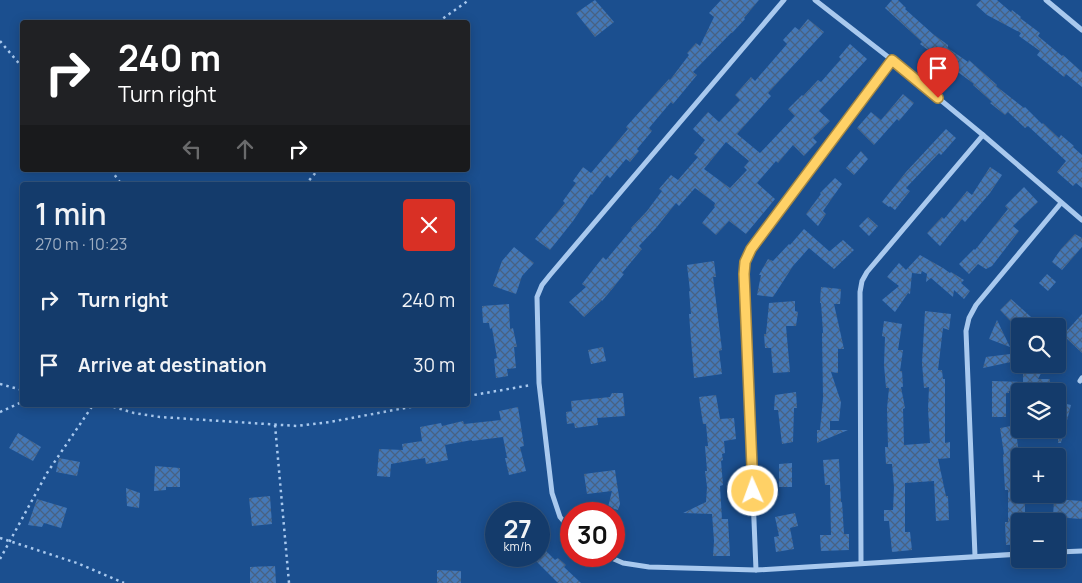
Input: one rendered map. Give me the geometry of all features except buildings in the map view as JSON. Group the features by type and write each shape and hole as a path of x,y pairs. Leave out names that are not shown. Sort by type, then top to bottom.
{"street":[{"path":"560,516 552,492 539,383 537,297 542,285 784,0"},
{"path":"815,0 892,60 1082,220"},
{"path":"1046,0 1082,30"},
{"path":"756,570 745,262 751,249 892,60"},
{"path":"862,563 860,292 862,281 867,272 983,135"},
{"path":"975,556 966,331 969,318 976,306 1061,203"},
{"path":"1066,552 1082,551"},
{"path":"625,563 649,567 756,570 1011,554"}],"path":[{"path":"441,20 469,0"},
{"path":"0,41 20,65"},
{"path":"308,182 316,172"},
{"path":"470,396 539,383"},
{"path":"0,384 20,389"},
{"path":"0,412 20,403"},
{"path":"0,559 47,472 92,407"},
{"path":"114,407 134,413 160,416 297,426 410,407"},
{"path":"274,425 289,583"},
{"path":"0,538 76,563 124,583"}],"route":[{"path":"753,491 744,274 745,262 751,249 892,60 938,98"}]}
